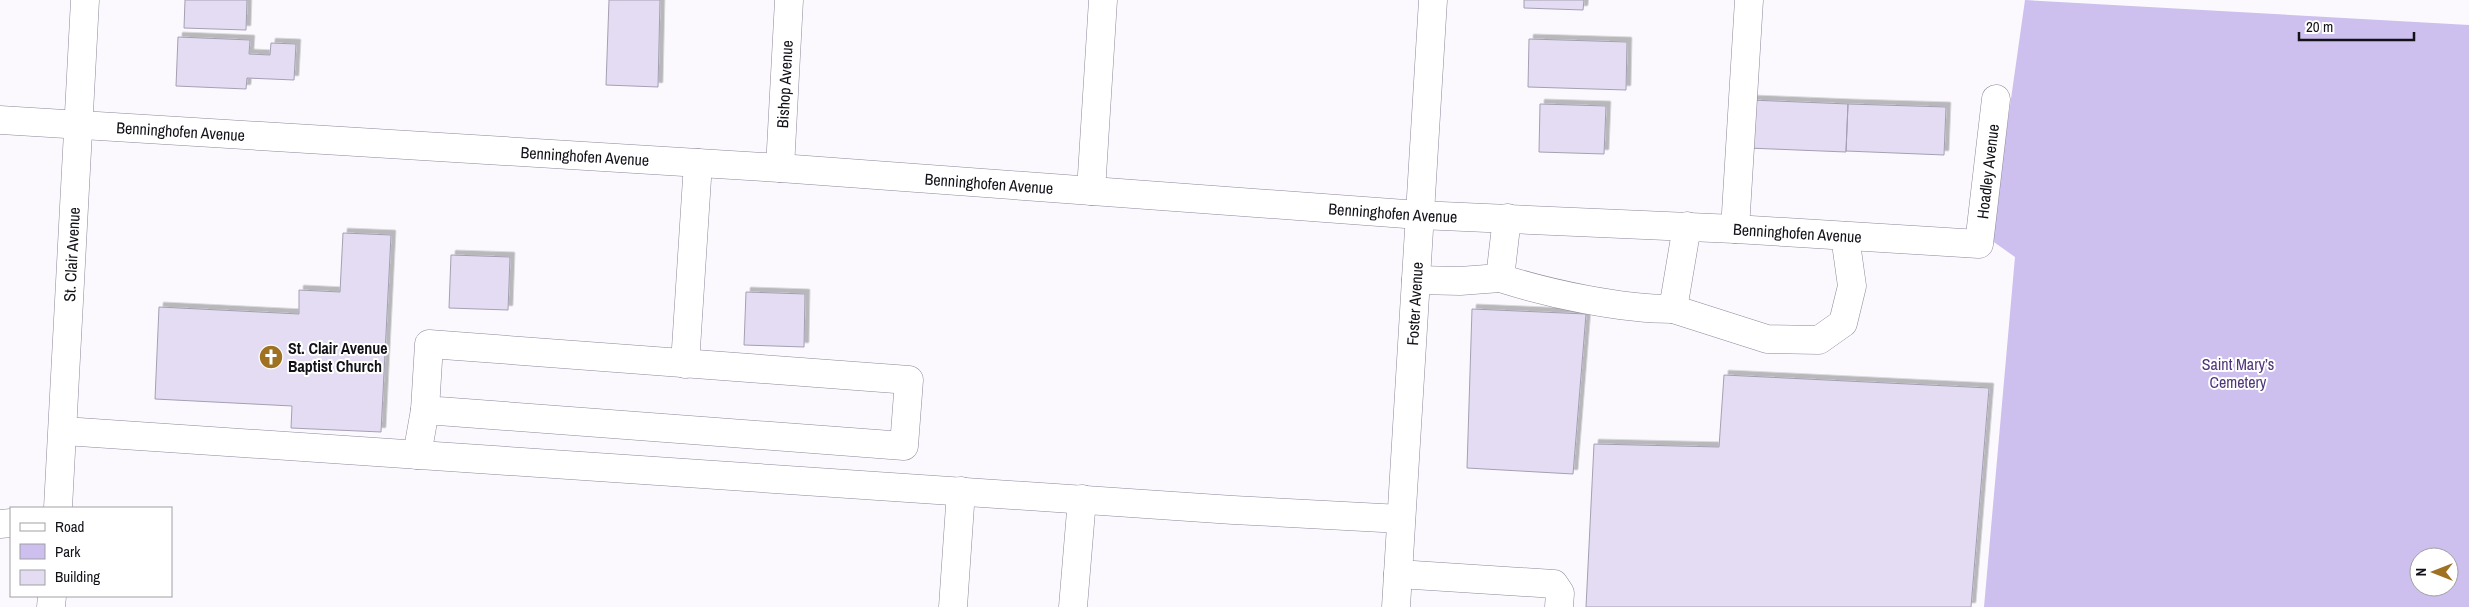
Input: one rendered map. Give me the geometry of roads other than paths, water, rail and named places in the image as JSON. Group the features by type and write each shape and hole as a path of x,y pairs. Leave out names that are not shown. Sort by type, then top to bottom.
{"street":[{"name":"St. Clair Avenue","path":"58,507 64,431 77,125 85,0"},
{"name":"Bishop Avenue","path":"780,168 789,0"},
{"path":"1091,191 1103,0"},
{"name":"Foster Avenue","path":"1396,607 1433,0"},
{"path":"1735,229 1749,0"},
{"name":"Hoadley Avenue","path":"1979,244 1996,99"},
{"name":"Benninghofen Avenue","path":"0,120 780,168 1419,214 1687,226 1979,244"},
{"path":"685,364 698,163"},
{"path":"1500,278 1507,218"},
{"path":"1673,309 1687,226"},
{"path":"1416,280 1460,281 1500,278 1534,289 1650,309 1673,309 1767,339 1819,340 1843,324 1852,286 1845,236"},
{"path":"418,455 425,410 429,344 909,380 904,446 425,410"},
{"path":"64,431 1401,519"},
{"path":"954,607 960,491"},
{"path":"1073,607 1082,499"},
{"path":"1398,574 1554,584 1560,594 1559,607"}],"place":[{"name":"St. Clair Avenue Baptist Church","path":"271,357"}],"park label":[{"name":"Saint Mary’s Cemetery","path":"2238,373"}]}
